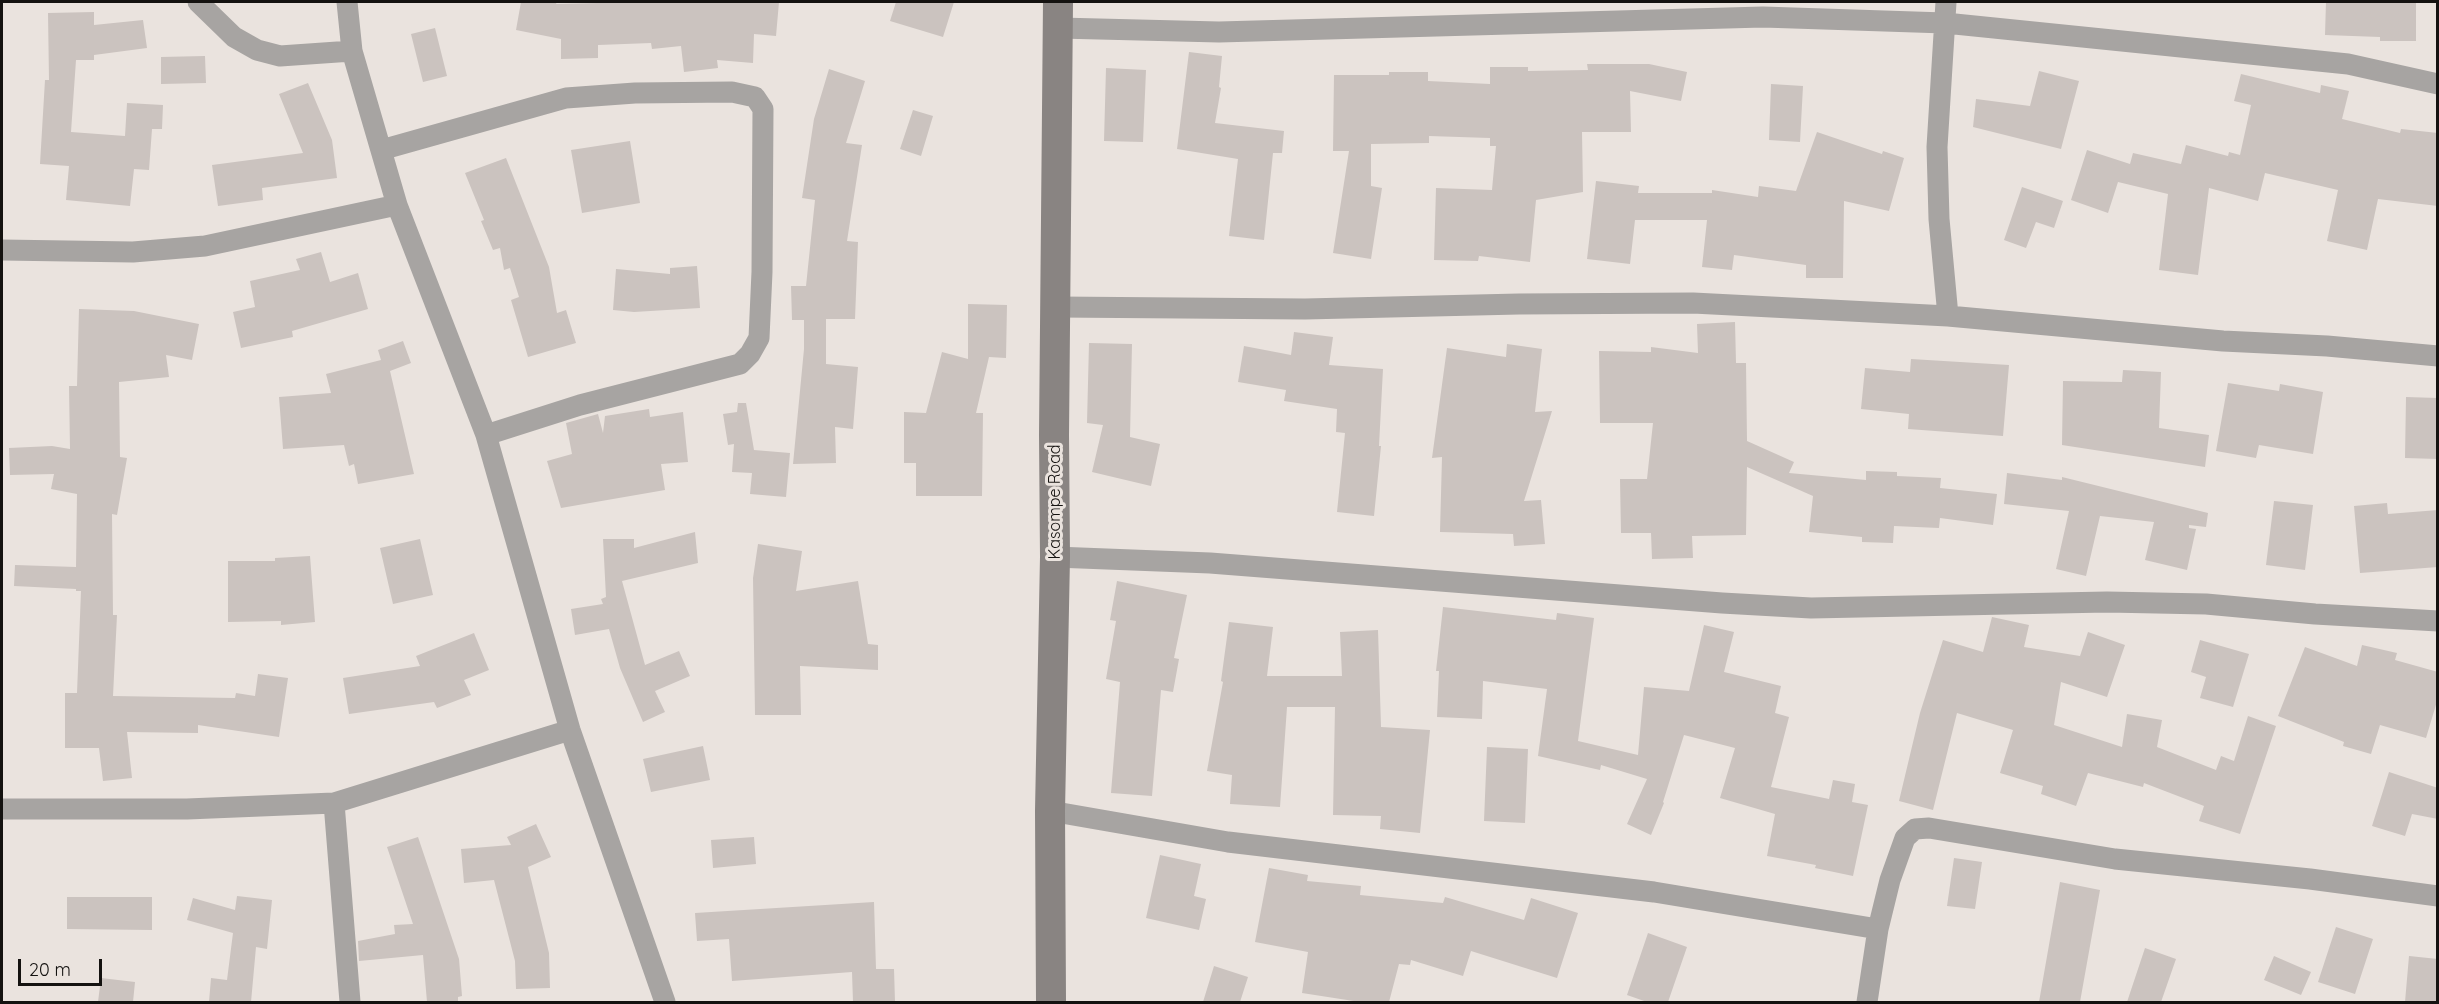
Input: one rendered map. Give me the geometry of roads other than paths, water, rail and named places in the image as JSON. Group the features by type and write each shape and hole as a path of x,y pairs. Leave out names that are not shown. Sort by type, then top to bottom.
{"street":[{"path":"198,2 234,37 257,50 280,56 352,51"},
{"path":"347,2 352,51 397,205 486,435 570,730 664,1002"},
{"path":"1946,2 1937,147 1939,219 1948,316"},
{"path":"1058,15 1240,32 1763,17 1945,23 2348,64 2438,84"},
{"name":"Kasompe Road","path":"1051,1002 1050,811 1055,557 1058,15"},
{"path":"381,150 566,98 635,93 732,92 755,97 763,109 762,272 759,338 750,354 740,364 580,405 486,435"},
{"path":"2,250 133,252 205,246 397,205"},
{"path":"1057,307 1305,309 1507,304 1693,303 1948,316 2223,341 2327,346 2438,356"},
{"path":"1055,557 1210,563 1811,608 2107,602 2206,604 2315,614 2438,621"},
{"path":"2,809 187,809 334,803 570,730"},
{"path":"334,803 350,1002"},
{"path":"1050,811 1228,842 1654,892 1878,929"},
{"path":"1867,1002 1878,929 1890,880 1905,838 1915,829 1929,828 2007,843 2115,859 2310,879 2438,896"}]}
